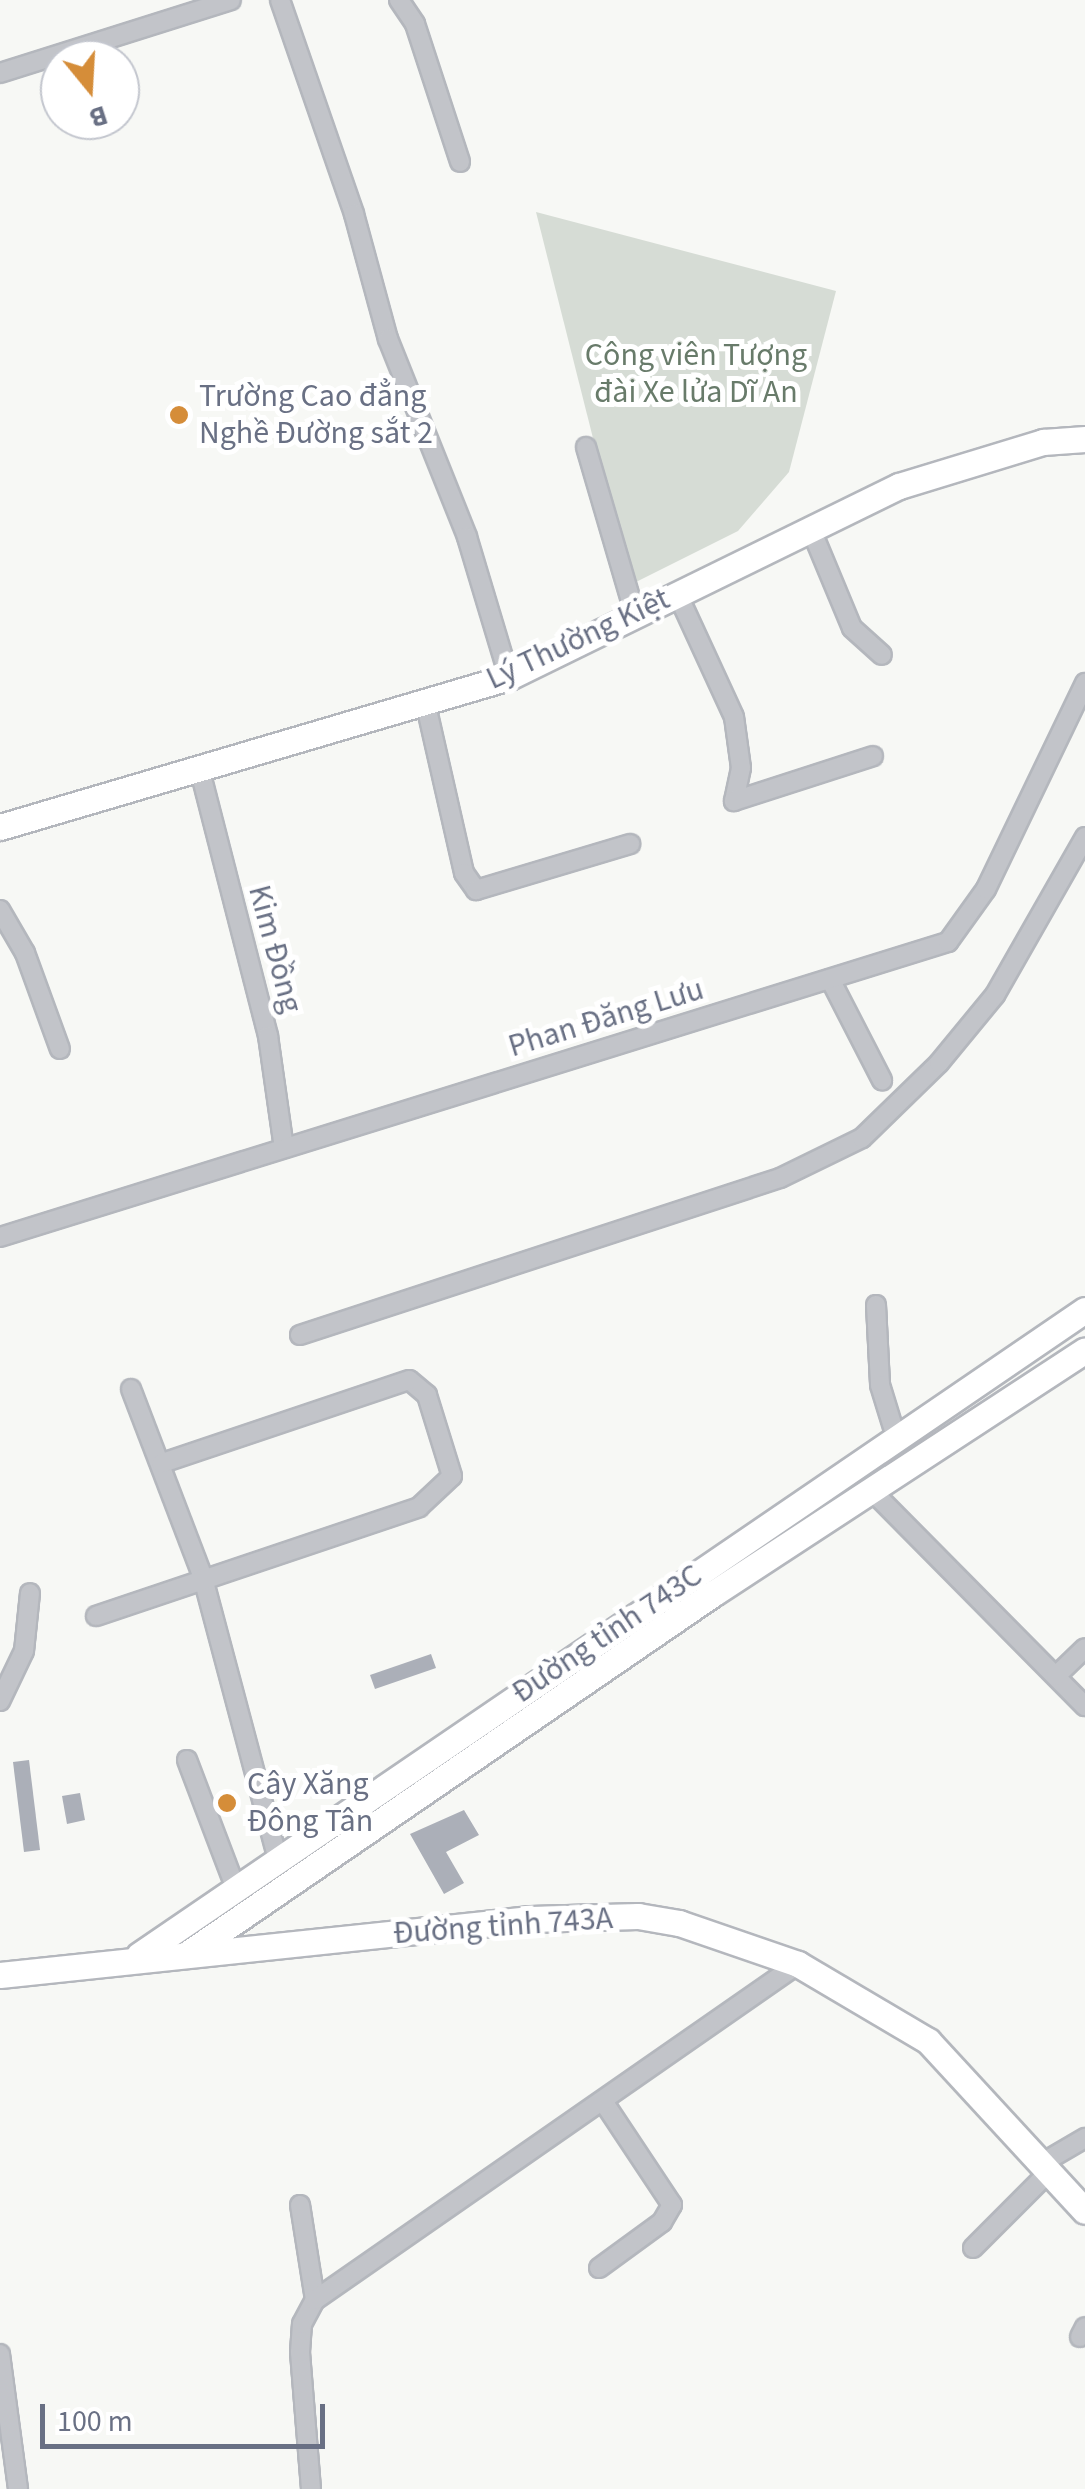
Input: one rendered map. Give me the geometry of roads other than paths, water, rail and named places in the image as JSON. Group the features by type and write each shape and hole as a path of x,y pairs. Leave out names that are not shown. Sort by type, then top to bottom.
{"main road":[{"name":"Lý Thường Kiệt","path":"0,827 509,677 810,527 992,455 1085,439"},
{"name":"Đường tỉnh 743C","path":"190,1952 234,1900 278,1860 1085,1310"},
{"name":"Đường tỉnh 743C","path":"131,1960 234,1900 1085,1350"},
{"path":"234,1900 271,1946"},
{"name":"Đường tỉnh 743A","path":"0,1975 530,1919 638,1916 680,1923 798,1964 928,2041 1085,2210"}],"street":[{"path":"0,73 231,0"},
{"path":"280,0 354,214 388,338 467,537 509,677"},
{"path":"400,0 415,24 460,162"},
{"path":"586,448 635,615"},
{"path":"810,527 852,628 882,655"},
{"path":"678,593 734,717 741,768 734,801 874,756"},
{"name":"Phan Đăng Lưu","path":"0,1237 948,942 967,922 1085,683"},
{"path":"425,700 464,873 476,890 630,844"},
{"name":"Kim Đồng","path":"199,767 268,1036 284,1148"},
{"path":"300,1335 780,1178 862,1138 939,1063 994,995 1085,837"},
{"path":"0,910 25,953 60,1049"},
{"path":"830,979 882,1080"},
{"path":"876,1305 880,1385 896,1438"},
{"path":"96,1616 419,1507 452,1476 427,1395 409,1380 162,1463"},
{"path":"131,1389 203,1578 278,1860"},
{"path":"872,1491 1085,1706"},
{"path":"0,1701 24,1651 30,1593"},
{"path":"1056,1676 1085,1648"},
{"path":"187,1760 234,1900"},
{"path":"311,2489 300,2352 302,2324 315,2300 605,2104 798,1964"},
{"path":"599,2268 662,2222 672,2205 605,2104"},
{"path":"972,2248 1047,2166 1085,2138"},
{"path":"300,2205 315,2300"},
{"path":"0,2354 18,2489"}],"place":[{"name":"Trường Cao đẳng Nghề Đường sắt 2","path":"179,415"},
{"name":"Cây Xăng Đông Tân","path":"227,1803"}],"park label":[{"name":"Công viên Tượng đài Xe lửa Dĩ An","path":"696,374"}]}
